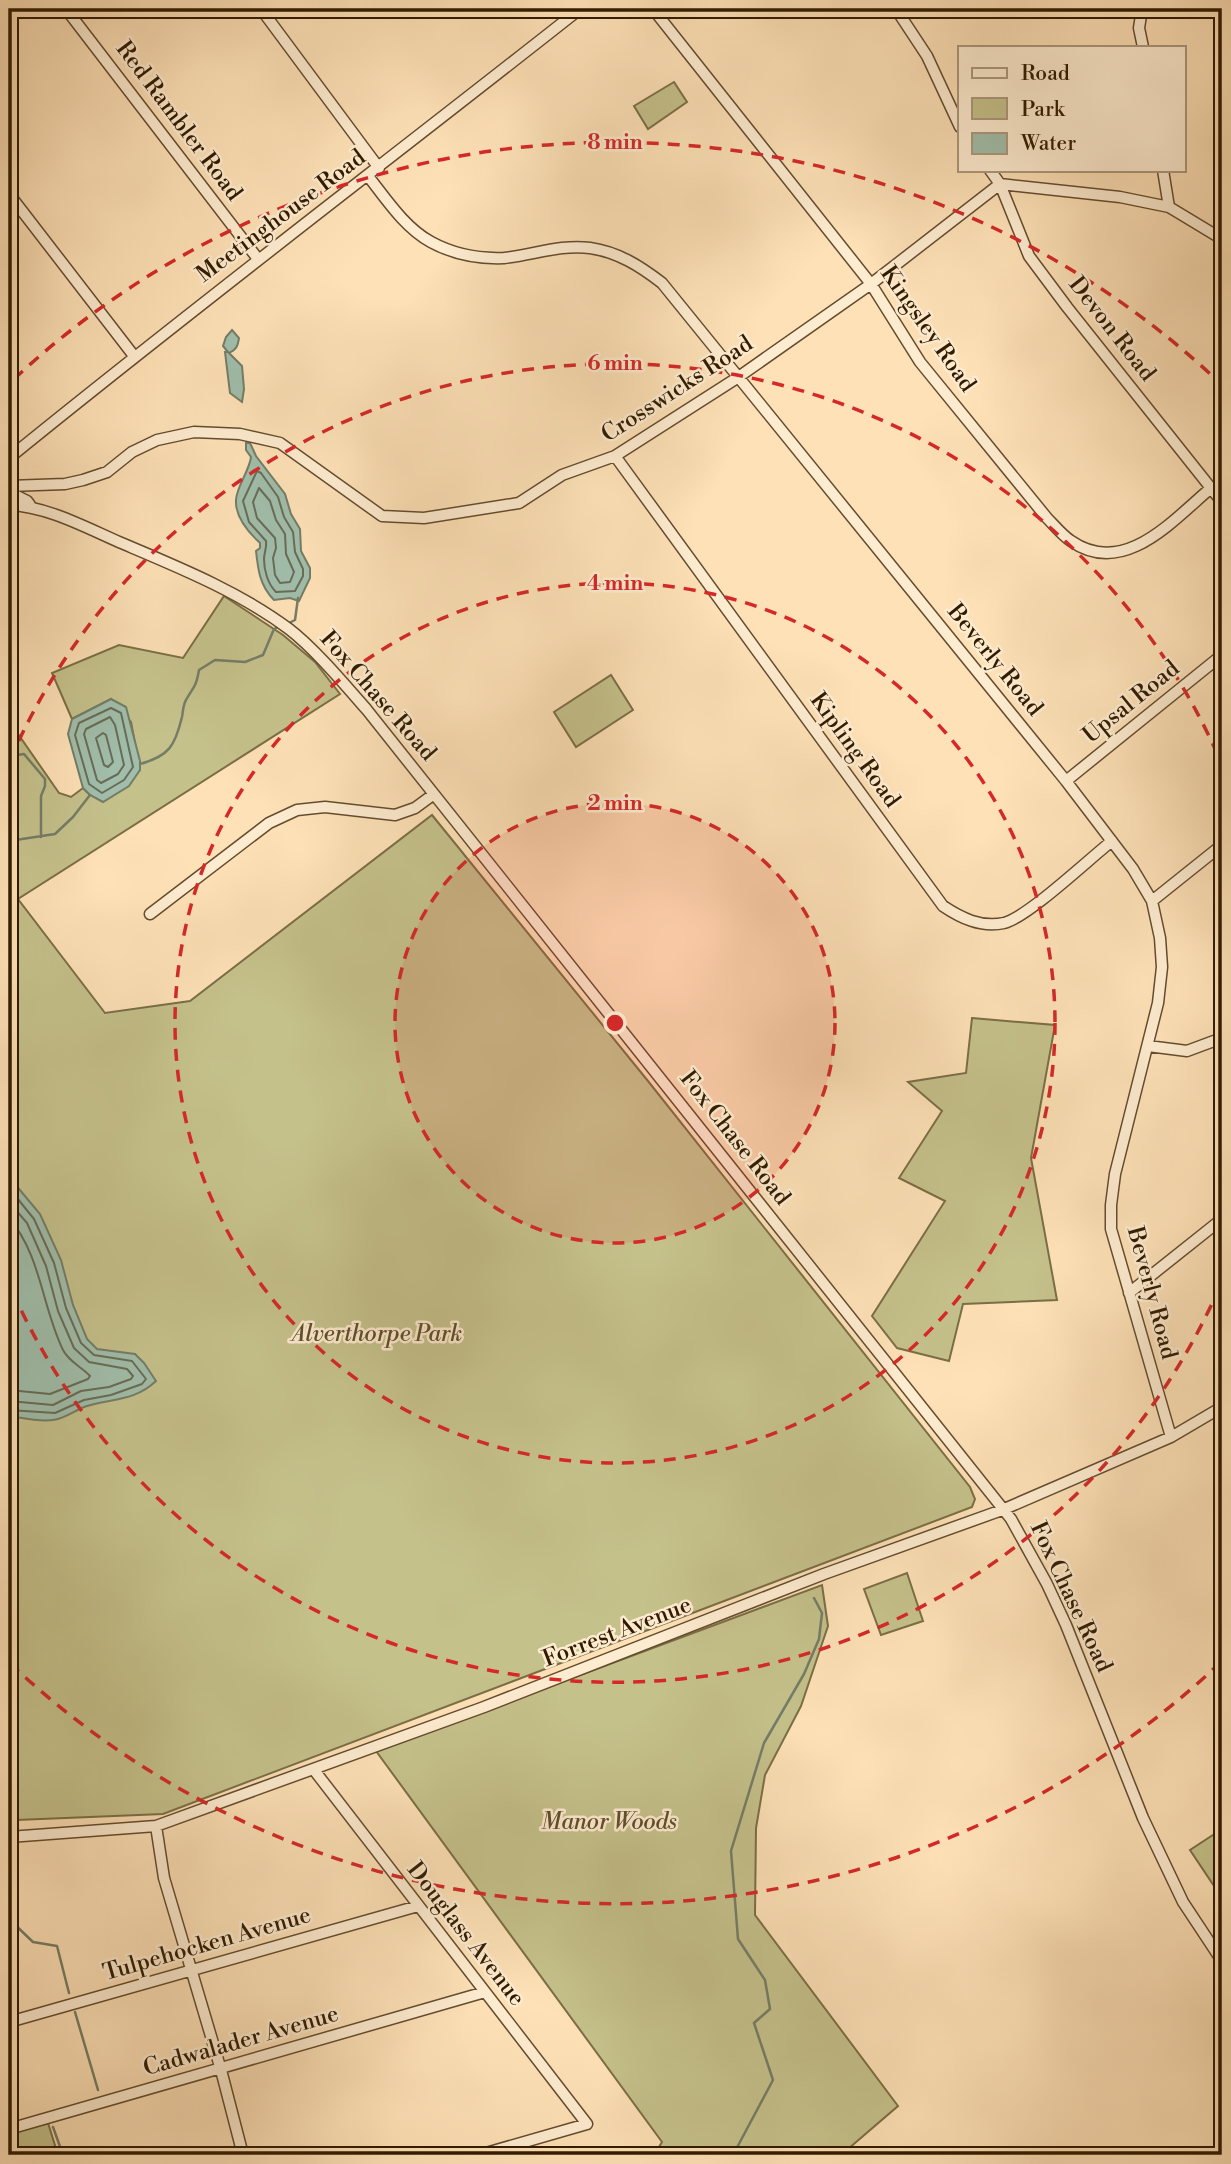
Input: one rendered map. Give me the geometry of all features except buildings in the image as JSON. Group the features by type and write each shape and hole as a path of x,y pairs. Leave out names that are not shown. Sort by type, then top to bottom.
{"street":[{"name":"Red Rambler Road","path":"66,9 258,259"},
{"path":"261,9 379,168"},
{"name":"Meetinghouse Road","path":"9,458 134,356 580,9"},
{"name":"Kingsley Road","path":"653,9 871,284 920,362 1047,518 1069,540 1095,553 1129,551 1155,535 1211,488"},
{"path":"896,9 927,56 958,123"},
{"path":"1142,9 1139,28 1143,46"},
{"name":"Devon Road","path":"991,172 1000,184 1029,256 1066,307 1222,502"},
{"path":"1163,172 1169,207"},
{"name":"Beverly Road","path":"368,176 413,229 430,241 457,253 475,257 506,257 544,250 589,248 630,260 662,283 1066,781 1133,869 1152,901 1163,967 1158,1003 1115,1174 1111,1229 1171,1437"},
{"path":"1000,184 1120,197 1169,207 1222,239"},
{"name":"Crosswicks Road","path":"10,488 83,480 107,471 132,452 157,440 194,432 240,434 280,443 382,516 424,518 519,503 562,475 615,456 737,378 871,284 1000,184"},
{"path":"9,194 134,356"},
{"name":"Kipling Road","path":"615,456 943,906 962,919 985,924 1005,923 1024,913 1112,841"},
{"name":"Fox Chase Road","path":"10,488 32,507"},
{"name":"Fox Chase Road","path":"12,504 32,507 162,560 249,601 292,632 351,691 1011,1519 1066,1625 1143,1818 1187,1911 1222,1961"},
{"name":"Upsal Road","path":"1066,781 1222,655"},
{"path":"150,914 269,823 297,810 325,807 395,816 415,808 434,794"},
{"path":"1152,901 1222,845"},
{"path":"1148,1046 1187,1051 1222,1038"},
{"path":"1129,1293 1222,1219"},
{"name":"Forrest Avenue","path":"9,1837 156,1826 484,1707 824,1574 1002,1510 1171,1437 1222,1408"},
{"name":"Douglass Avenue","path":"314,1770 587,2124 478,2155"},
{"path":"156,1826 164,1878 221,2070 243,2155"},
{"name":"Tulpehocken Avenue","path":"9,2022 418,1906"},
{"name":"Cadwalader Avenue","path":"9,2129 485,1992"}],"green space":[{"path":"674,82 687,102 648,129 634,106"},
{"name":"Alverthorpe Park","path":"224,596 283,635 315,662 340,694 18,899 105,1013 190,1001 432,815 648,1081 970,1487 975,1499 972,1507 163,1814 17,1820 9,1746 9,721 59,793 71,797 83,788 90,795 140,770 131,722 111,699 72,719 52,673 119,645 183,658"},
{"path":"611,675 633,710 576,747 554,712"},
{"path":"972,1018 1055,1025 1031,1158 1057,1300 963,1304 949,1361 897,1348 872,1316 945,1201 899,1178 942,1111 908,1082 966,1073"},
{"path":"907,1573 923,1621 881,1635 864,1589"},
{"name":"Manor Woods","path":"822,1585 828,1626 801,1706 765,1775 756,1828 755,1915 898,2106 841,2155 654,2155 662,2142 376,1751"},
{"path":"1222,1829 1222,1898 1190,1850"},
{"path":"48,2123 58,2155 9,2155 9,2134"}],"water":[{"path":"232,330 239,338 236,347 229,353 242,366 242,402 230,393 225,352 228,352 223,346"},
{"path":"246,443 250,443 256,456 285,494 291,514 300,529 301,551 310,568 310,578 299,601 290,598 274,600 269,595 260,577 256,551 260,548 260,543 240,518 236,506 237,494 251,457 246,450"},
{"path":"111,699 126,707 140,770 129,786 103,802 83,788 68,734 72,719"},
{"path":"9,1177 40,1214 61,1260 73,1305 87,1339 97,1349 135,1354 156,1381 148,1388 130,1396 84,1407 57,1419 37,1420 9,1416"}],"waterway":[{"path":"287,624 295,620 298,598"},
{"path":"140,764 158,757 173,743 184,704 199,670 215,660 245,662 263,655 274,629 280,626"},
{"path":"9,747 17,755 24,754 45,779 41,796 41,837"},
{"path":"9,841 55,834 90,795"},
{"path":"733,2155 773,2080 754,2023 770,2009 765,1980 738,1939 731,1851 764,1743 804,1674 819,1639 822,1613 814,1598"},
{"path":"9,1781 9,1811"},
{"path":"9,1919 33,1942 57,1946 69,1993"},
{"path":"75,2012 98,2090"},
{"path":"53,2127 63,2155"}]}
